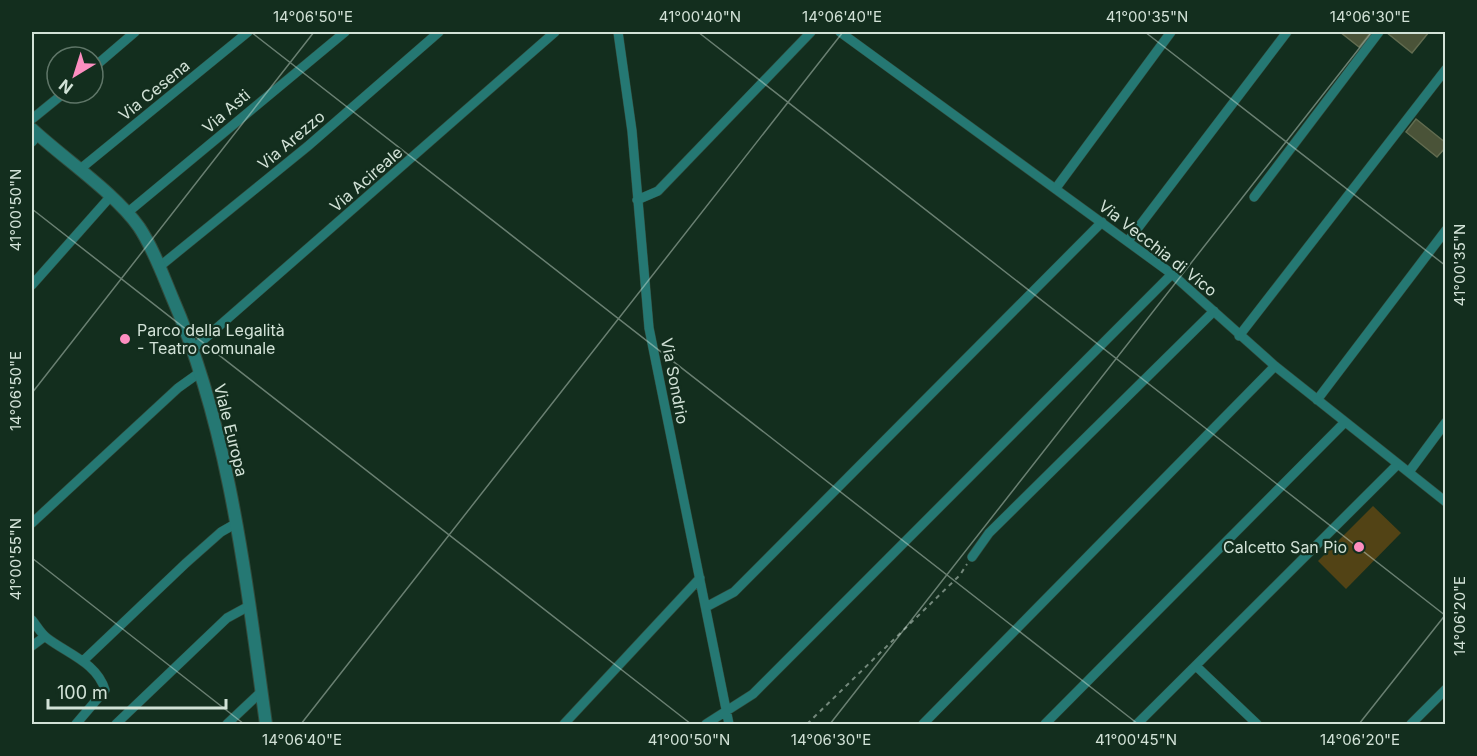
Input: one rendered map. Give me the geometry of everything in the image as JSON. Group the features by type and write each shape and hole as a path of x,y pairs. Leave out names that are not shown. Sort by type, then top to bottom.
{"street":[{"path":"105,58 135,32"},
{"name":"Via Cesena","path":"79,170 248,32"},
{"name":"Via Asti","path":"127,213 345,32"},
{"name":"Via Arezzo","path":"159,267 308,146 439,32"},
{"name":"Via Acireale","path":"194,348 555,32"},
{"path":"637,200 658,191 811,32"},
{"name":"Via Vecchia di Vico","path":"840,32 1172,274 1275,366 1446,501"},
{"path":"1056,188 1171,32"},
{"path":"1128,241 1287,32"},
{"path":"1254,197 1379,32"},
{"name":"Via Sondrio","path":"618,35 632,131 649,328 729,724"},
{"path":"1239,336 1446,69"},
{"path":"32,119 49,105"},
{"name":"Viale Europa","path":"34,136 110,196 143,234 194,348 216,430 235,524 267,724"},
{"path":"32,285 110,196"},
{"path":"706,606 734,592 1102,222"},
{"path":"1317,400 1446,230"},
{"path":"706,724 753,694 1172,274"},
{"path":"972,557 989,533 1214,311"},
{"path":"923,724 1275,366"},
{"path":"32,523 178,388 199,373"},
{"path":"1045,724 1345,422"},
{"path":"1408,472 1446,422"},
{"path":"1137,724 1398,464"},
{"path":"84,660 186,563 221,532 235,524"},
{"path":"564,724 700,578"},
{"path":"116,724 227,618 249,606"},
{"path":"32,620 44,637 76,658 84,660 99,676 105,690 76,724"},
{"path":"32,646 44,637"},
{"path":"1196,666 1257,724"},
{"path":"1411,724 1446,689"},
{"path":"227,724 262,691"}],"path":[{"path":"807,724 960,575 972,557"}],"shaded area":[{"name":"Calcetto San Pio","path":"1373,506 1401,533 1346,589 1318,561"}],"building":[{"path":"1340,32 1371,32 1359,47"},
{"path":"1386,32 1429,32 1412,53"},
{"path":"1416,119 1446,143 1446,147 1437,157 1406,132"}],"place":[{"name":"Parco della Legalità - Teatro comunale","path":"125,339"},
{"name":"Calcetto San Pio","path":"1359,547"}]}
